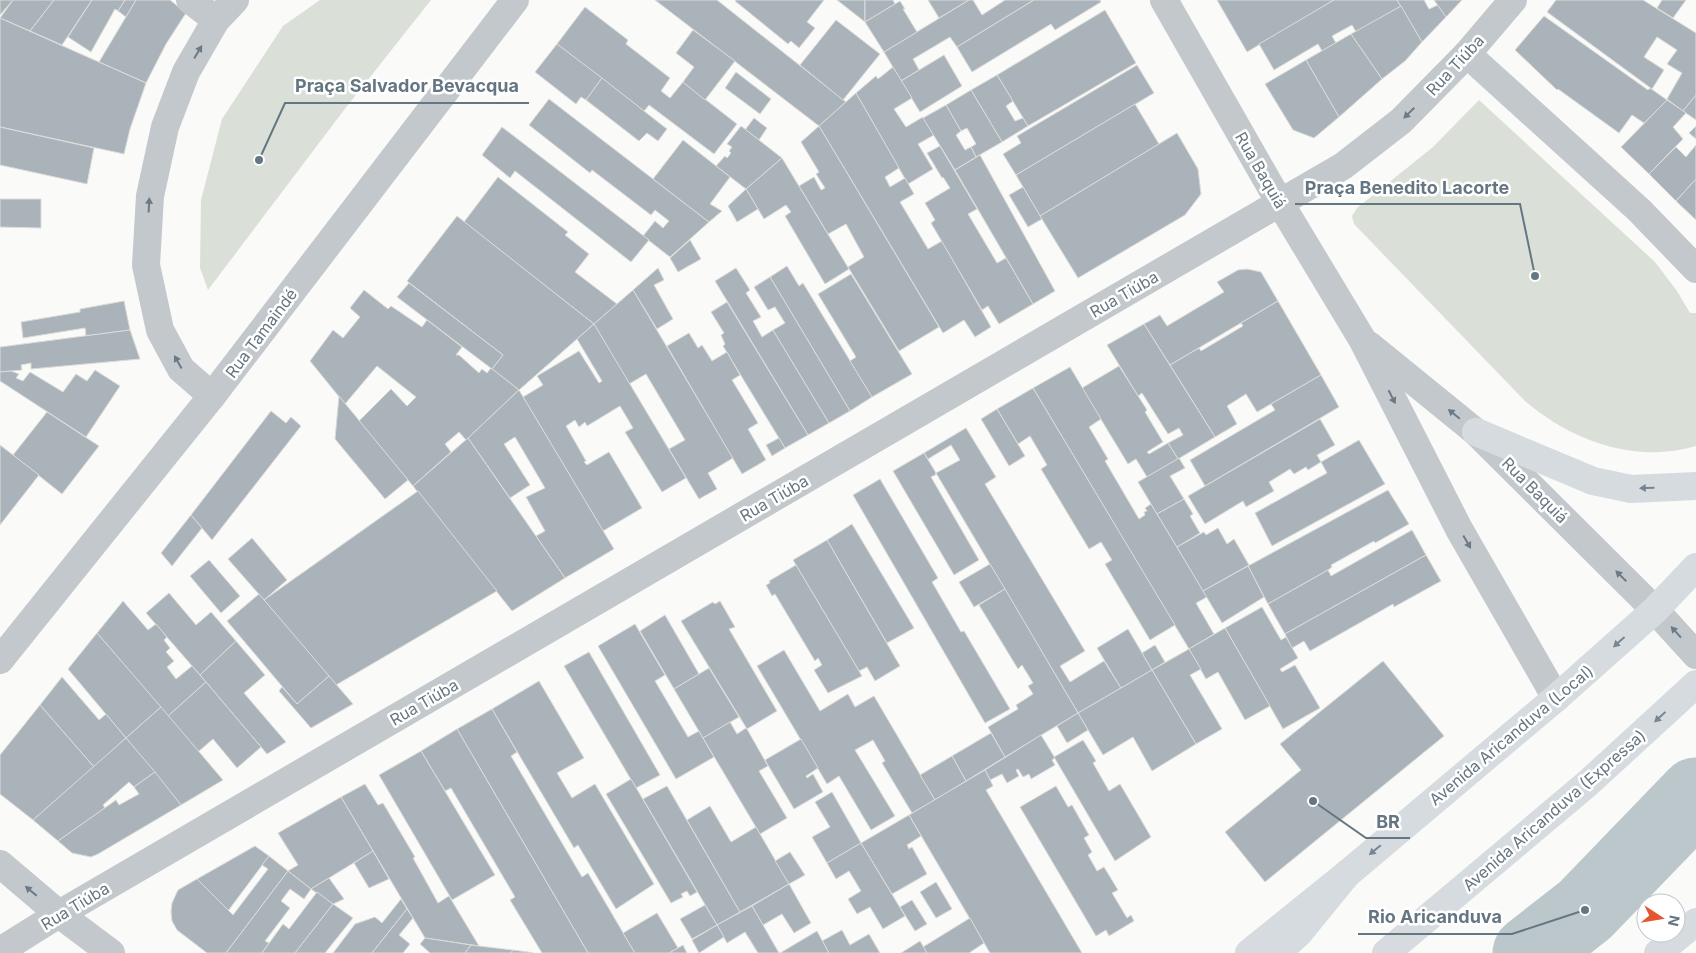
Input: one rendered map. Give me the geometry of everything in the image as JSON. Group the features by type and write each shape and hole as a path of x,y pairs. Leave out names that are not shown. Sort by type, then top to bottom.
{"main road":[{"path":"1476,432 1593,481 1630,488 1696,486"},
{"name":"Avenida Aricanduva (Local)","path":"1249,953 1347,874 1556,698 1655,610 1696,567"},
{"name":"Avenida Aricanduva (Expressa)","path":"1386,953 1588,784 1696,684"},
{"path":"1277,953 1299,933 1347,874"},
{"path":"1658,953 1696,922"}],"street":[{"path":"190,0 216,20"},
{"path":"212,396 181,369 160,330 146,265 150,196 165,127 186,72 216,20 235,0"},
{"name":"Rua Tamaindé","path":"0,660 212,396 515,0"},
{"name":"Rua Baquiá","path":"1164,0 1280,203 1362,338 1459,529 1556,698"},
{"name":"Rua Tiúba","path":"0,951 60,914 1343,166 1401,122 1467,54 1513,0"},
{"path":"1467,54 1639,210 1696,269"},
{"name":"Rua Baquiá","path":"1362,338 1476,432 1655,610 1696,655"},
{"path":"0,864 111,953"}],"shaded area":[{"path":"320,0 431,0 344,110 208,290 200,268 201,200 222,119 283,26"},
{"path":"1479,100 1655,262 1677,291 1690,313 1696,313 1696,446 1673,451 1627,450 1584,438 1543,415 1525,401 1354,224 1352,216 1357,208 1433,147"}],"building":[{"path":"0,0 13,0 0,15"},
{"path":"13,0 54,0 30,31 0,18"},
{"path":"54,0 92,0 62,45 30,31"},
{"path":"92,0 125,0 118,11 115,9 91,52 68,37"},
{"path":"125,0 136,0 126,17 118,11"},
{"path":"136,0 170,0 186,13 166,44 146,83 99,62"},
{"path":"655,0 717,0 846,102 819,126"},
{"path":"736,0 824,0 807,22 815,28 799,48 791,41 788,44"},
{"path":"837,0 865,0 865,22"},
{"path":"865,0 893,0 895,4 865,22"},
{"path":"928,0 969,0 939,18"},
{"path":"969,0 973,0 982,15 1005,0 1034,0 957,47 950,37 913,59 919,70 901,81 884,52"},
{"path":"1034,0 1100,0 1101,2 1055,30 1051,24 972,72 957,47"},
{"path":"1217,0 1334,0 1247,52"},
{"path":"1334,0 1397,0 1401,6 1356,32 1352,25 1332,36 1336,43 1322,51 1318,44 1274,70 1259,44"},
{"path":"1397,0 1424,0 1429,9 1438,5 1446,17 1422,42"},
{"path":"1434,0 1462,0 1446,17"},
{"path":"1556,0 1643,0 1696,33 1696,95 1683,111 1667,99 1682,73 1667,64 1677,50 1657,37 1644,57 1664,70 1652,89 1547,12"},
{"path":"1662,0 1686,0 1673,18 1657,8"},
{"path":"900,1 917,32 884,52 865,22"},
{"path":"1401,6 1422,42 1405,61 1382,79 1351,34"},
{"path":"585,7 628,40 626,44 670,78 661,91 670,98 683,82 737,124 714,154 649,105 644,111 557,44"},
{"path":"1105,10 1136,63 1028,126 997,75"},
{"path":"1544,16 1648,90 1650,88 1667,100 1644,123 1632,115 1619,133 1557,90 1515,50"},
{"path":"0,18 146,83 130,129 124,154 0,127"},
{"path":"836,20 880,54 843,100 800,65"},
{"path":"693,30 735,61 705,100 683,82 694,67 676,53"},
{"path":"1351,34 1382,79 1339,117 1306,60"},
{"path":"557,44 602,78 586,100 581,97 576,104 535,72"},
{"path":"944,55 962,86 920,112 901,81"},
{"path":"1306,60 1339,117 1314,138 1293,130 1265,84"},
{"path":"1137,65 1154,93 1016,175 1003,154 1021,143 1017,136"},
{"path":"893,67 912,98 894,109 906,127 923,117 934,135 918,144 933,169 908,184 856,93 876,76 878,79"},
{"path":"736,72 771,99 760,114 725,88"},
{"path":"997,75 1013,101 1006,106 1015,121 1023,118 1028,126 1002,142 971,90"},
{"path":"602,78 667,129 658,141 647,133 639,141 586,100"},
{"path":"971,90 1002,142 976,157 971,147 976,144 967,128 961,131 946,105"},
{"path":"856,93 899,168 885,177 890,187 905,178 914,194 900,202 928,249 942,241 991,327 975,337 964,320 943,333 819,126"},
{"path":"1696,95 1696,120 1683,111"},
{"path":"549,99 709,222 670,257 643,236 655,221 663,228 669,221 655,210 651,215 592,170 590,173 529,125"},
{"path":"1667,100 1686,113 1673,127 1683,139 1649,174 1621,147"},
{"path":"1135,104 1159,144 1040,216 1016,175"},
{"path":"946,105 961,131 956,135 965,150 971,147 976,157 955,170 923,118"},
{"path":"754,118 767,128 759,140 745,130"},
{"path":"741,126 782,158 746,189 716,166 725,156 727,158 731,153 729,151 732,147 727,144"},
{"path":"819,126 939,327 899,351 848,267 864,257 846,224 828,234 799,186 814,177 821,190 825,188 816,174 819,172 801,142"},
{"path":"1696,126 1696,139 1689,133"},
{"path":"0,127 94,148 87,184 0,165"},
{"path":"502,127 649,240 631,262 515,171 510,178 482,155"},
{"path":"1177,133 1198,169 1201,194 1185,215 1078,278 1040,216"},
{"path":"683,140 730,177 710,204 722,211 709,222 653,179"},
{"path":"1696,145 1696,179 1676,201 1649,174 1676,147 1686,157"},
{"path":"940,146 977,209 968,214 997,263 1006,258 1033,304 999,324 988,306 982,310 931,223 935,220 925,203 950,188 927,153"},
{"path":"980,155 1055,291 1033,304 955,170"},
{"path":"782,158 849,269 825,284 785,216 791,212 786,205 764,219 746,189"},
{"path":"498,177 568,232 565,235 589,254 575,272 617,304 594,324 464,222"},
{"path":"1696,179 1696,220 1676,201"},
{"path":"1023,187 1042,219 1028,227 1009,195"},
{"path":"746,189 758,209 737,222 728,206"},
{"path":"0,199 41,199 41,228 0,227"},
{"path":"457,216 594,324 519,390 492,369 503,355 407,281"},
{"path":"690,240 701,259 678,272 670,258"},
{"path":"787,266 799,286 803,283 872,397 850,411 770,277"},
{"path":"658,268 664,280 654,285 673,319 657,329 633,290"},
{"path":"736,268 750,290 746,293 761,317 753,321 762,337 773,330 829,423 808,435 715,281"},
{"path":"1247,269 1261,272 1278,301 1170,365 1144,324 1160,315 1167,326 1224,292 1217,282 1238,270"},
{"path":"851,274 912,374 872,397 850,361 856,357 818,294"},
{"path":"770,277 850,411 829,423 773,330 785,323 775,307 768,310 754,287"},
{"path":"409,283 503,355 492,369 397,297"},
{"path":"364,290 388,309 391,306 422,327 427,320 462,347 456,355 459,355 479,373 482,369 487,373 491,368 519,390 466,440 459,432 445,444 451,452 413,486 359,421 391,389 407,406 416,397 377,366 345,404 310,361 333,330 343,338 360,317 350,308"},
{"path":"633,290 733,458 708,473 717,489 699,499 669,449 685,440 646,374 629,384 594,324"},
{"path":"124,301 130,330 86,336 85,328 23,338 21,322 80,312 80,309"},
{"path":"1278,301 1321,375 1257,412 1246,394 1227,406 1237,424 1215,437 1170,365 1199,348 1201,351 1243,326 1241,323"},
{"path":"727,302 808,435 785,448 723,346 725,344 721,335 724,333 711,312"},
{"path":"594,324 686,478 662,492 625,432 633,428 620,406 587,426 585,422 579,427 575,420 566,426 586,461 584,462 587,465 609,452 642,508 603,531 523,397 543,385 537,376 579,351 599,383 602,381 577,339"},
{"path":"1144,324 1215,437 1178,459 1168,443 1183,435 1179,428 1168,434 1142,393 1138,396 1107,345"},
{"path":"130,330 140,359 31,369 31,363 21,365 22,370 0,372 0,347"},
{"path":"689,333 698,348 702,345 712,361 727,352 740,375 732,380 758,423 748,429 766,460 742,474 667,346"},
{"path":"1119,366 1147,410 1145,412 1163,442 1147,452 1149,454 1168,443 1178,459 1147,477 1136,459 1128,464 1082,388"},
{"path":"1070,367 1101,419 1089,427 1108,459 1105,461 1139,519 1145,515 1144,512 1147,511 1145,508 1151,504 1207,597 1196,603 1214,634 1189,649 1033,388"},
{"path":"95,370 120,386 86,437 0,381 0,372 11,371 19,374 16,378 23,381 30,372 63,392 76,374 87,381"},
{"path":"1321,375 1339,407 1205,486 1190,460 1275,410 1271,404"},
{"path":"1033,388 1175,625 1150,640 1105,564 1112,560 1101,542 1089,549 1041,469 1047,465 1030,436 1018,444 997,409"},
{"path":"519,390 614,549 565,578 536,536 545,531 526,497 545,488 515,437 504,444 530,485 510,498 468,438"},
{"path":"339,396 408,480 385,499 335,439"},
{"path":"997,409 1025,456 1009,466 981,419"},
{"path":"271,411 286,423 291,417 301,426 212,540 191,515"},
{"path":"47,412 99,446 62,494 13,455"},
{"path":"1320,419 1335,445 1317,455 1321,462 1308,470 1306,467 1294,474 1290,469 1269,482 1274,491 1246,507 1243,501 1205,524 1188,496"},
{"path":"966,428 996,477 985,484 1085,651 1060,666 1070,682 1104,661 1121,688 1078,713 936,473 960,460 951,445 928,459 924,453"},
{"path":"468,438 565,578 512,611 413,486"},
{"path":"779,438 785,448 772,456 766,445"},
{"path":"1359,440 1385,484 1272,546 1255,513 1327,473 1321,462"},
{"path":"0,445 39,475 0,525"},
{"path":"924,453 935,474 937,474 931,477 979,560 954,575 893,471"},
{"path":"1179,458 1185,468 1170,476 1184,499 1157,514 1138,482"},
{"path":"880,479 938,578 932,582 961,632 964,631 1010,709 985,723 853,495"},
{"path":"1388,490 1409,524 1331,565 1332,567 1328,570 1268,604 1248,566"},
{"path":"418,491 497,591 336,685 264,600"},
{"path":"1184,499 1193,514 1190,516 1200,533 1177,547 1157,514"},
{"path":"191,515 202,528 172,566 161,553"},
{"path":"852,524 914,628 887,643 827,540"},
{"path":"1218,528 1227,544 1234,539 1249,565 1203,591 1177,547 1204,532 1206,535"},
{"path":"1412,530 1426,555 1285,634 1268,604 1328,570 1331,576"},
{"path":"252,538 287,580 264,600 228,559"},
{"path":"827,540 900,666 875,681 867,667 859,671 793,560"},
{"path":"1426,555 1441,581 1394,607 1393,604 1310,651 1304,641 1292,648 1285,634"},
{"path":"209,560 240,596 221,613 190,576"},
{"path":"990,564 1005,589 974,607 959,582"},
{"path":"796,565 862,676 828,693 814,670 822,665 818,658 815,661 775,594 772,596 766,585 770,583 769,581"},
{"path":"1248,566 1264,597 1222,623 1203,591"},
{"path":"1005,589 1078,713 1005,757 988,727 1018,709 1016,705 1033,694 1028,686 1033,683 1022,665 1018,669 979,605"},
{"path":"169,593 196,625 211,612 236,641 200,675 146,613"},
{"path":"259,594 329,676 297,704 227,621"},
{"path":"123,601 148,630 156,624 167,637 164,640 170,648 166,652 174,661 167,667 176,679 192,666 206,682 168,716 97,633"},
{"path":"720,601 735,627 729,629 777,711 747,729 681,621 713,602 715,604"},
{"path":"1262,607 1281,640 1286,637 1298,658 1280,669 1282,672 1295,665 1320,708 1283,729 1225,628"},
{"path":"665,615 699,674 674,689 640,631"},
{"path":"635,624 665,675 655,681 688,737 699,731 714,757 676,779 598,646"},
{"path":"1225,628 1270,706 1245,720 1218,672 1206,679 1189,649"},
{"path":"1128,629 1152,670 1121,688 1097,648"},
{"path":"97,633 161,707 126,738 68,669"},
{"path":"236,641 265,675 244,693 286,742 267,754 200,675"},
{"path":"1155,645 1165,662 1152,670 1142,653"},
{"path":"1189,649 1201,669 1190,675 1222,729 1196,744 1152,670"},
{"path":"784,650 820,711 848,694 855,707 874,696 935,800 912,813 882,763 885,761 873,740 855,750 895,816 871,830 839,776 827,784 757,666"},
{"path":"589,652 660,775 636,788 564,666"},
{"path":"1383,661 1444,736 1265,882 1225,832 1301,770 1280,744"},
{"path":"709,668 739,717 703,738 674,689"},
{"path":"1152,670 1196,744 1152,771 1133,737 1103,755 1078,713"},
{"path":"329,676 353,704 311,728 279,691 282,687 297,704"},
{"path":"62,677 99,720 106,714 126,738 94,767 40,705"},
{"path":"539,681 584,758 557,773 572,798 595,784 654,884 616,909 578,845 574,848 492,709"},
{"path":"206,682 261,747 237,768 213,739 198,752 168,716"},
{"path":"40,705 94,767 33,820 0,794 0,755"},
{"path":"161,707 223,780 181,805 126,738"},
{"path":"492,709 517,752 511,756 582,877 588,873 635,953 588,953 457,729"},
{"path":"1078,713 1088,730 1067,743 1057,726"},
{"path":"730,722 737,734 747,729 768,766 759,771 787,818 760,834 703,738"},
{"path":"457,729 588,953 542,953 510,900 515,897 451,788 445,791 421,751"},
{"path":"991,733 1005,757 966,781 952,756"},
{"path":"1041,735 1055,758 1052,760 1055,765 1031,779 1029,774 1023,777 1018,769 1016,770 1019,776 1007,783 1002,774 990,780 985,770"},
{"path":"126,738 155,772 134,787 129,782 103,805 105,808 58,841 33,820"},
{"path":"801,739 818,768 806,776 807,778 813,774 823,792 794,809 765,760"},
{"path":"1083,740 1096,761 1093,763 1109,791 1120,784 1151,837 1115,861 1054,757"},
{"path":"421,751 495,875 452,900 379,775"},
{"path":"952,756 966,781 935,800 920,775"},
{"path":"985,770 993,786 986,790 1082,953 990,953 909,815"},
{"path":"155,772 181,805 91,857 72,853 58,841 116,800 119,805 139,794 134,787"},
{"path":"631,779 697,892 690,896 687,891 681,894 683,897 671,903 606,794"},
{"path":"365,784 378,805 383,803 415,857 413,858 438,903 449,896 479,946 425,938 341,797"},
{"path":"667,786 740,912 717,925 643,799"},
{"path":"1056,786 1068,807 1072,805 1089,835 1084,838 1092,852 1088,855 1097,871 1104,867 1118,890 1112,893 1127,918 1131,915 1134,921 1109,936 1106,930 1096,936 1020,807"},
{"path":"832,792 861,843 827,863 812,837 830,827 815,802"},
{"path":"341,797 373,851 311,889 288,871 298,865 278,833"},
{"path":"710,806 731,842 756,827 789,884 740,912 687,820"},
{"path":"909,815 921,836 907,845 909,849 912,847 927,874 892,894 861,843"},
{"path":"861,843 905,916 883,929 870,907 857,914 848,899 861,891 849,871 836,879 827,863"},
{"path":"255,846 269,856 228,911 197,879"},
{"path":"373,851 389,879 369,888 354,863"},
{"path":"790,852 805,875 789,884 775,861"},
{"path":"269,856 288,871 226,953 207,953 177,930 172,921 171,912 172,903 178,890 197,879 233,915 268,869 262,865"},
{"path":"288,871 311,889 304,899 290,889 281,901 290,908 265,941 269,943 262,953 226,953"},
{"path":"329,878 344,899 333,904 311,889"},
{"path":"936,882 952,909 936,918 920,892"},
{"path":"789,884 811,923 794,933 782,914 763,925 752,906"},
{"path":"317,892 333,904 295,953 262,953 283,924 289,929"},
{"path":"401,899 407,909 372,953 333,953 355,924 375,917 382,923"},
{"path":"912,900 927,924 915,931 900,907"},
{"path":"333,904 353,918 325,953 295,953"},
{"path":"705,905 717,925 692,939 680,919"},
{"path":"752,906 779,953 758,953 745,932 727,943 717,925"},
{"path":"407,909 413,918 399,935 410,944 403,953 372,953"},
{"path":"657,913 678,948 669,953 635,953 623,933"},
{"path":"970,918 984,943 969,953 927,953 923,947"},
{"path":"717,925 724,937 699,953 692,940"},
{"path":"842,930 850,945 869,934 880,953 829,953 822,941"},
{"path":"817,931 829,953 780,953"},
{"path":"425,938 471,945 465,953 430,953 420,944"},
{"path":"920,941 927,953 901,953"},
{"path":"471,945 513,950 511,953 465,953"},
{"path":"683,945 687,953 669,953 678,948"},
{"path":"513,950 528,952 533,953 511,953"}],"waterway":[{"path":"1530,953 1585,910 1696,795"}],"place":[{"name":"Praça Salvador Bevacqua","path":"259,160"},
{"name":"Praça Benedito Lacorte","path":"1535,276"},
{"name":"BR","path":"1313,801"},
{"name":"Rio Aricanduva","path":"1585,910"}]}
